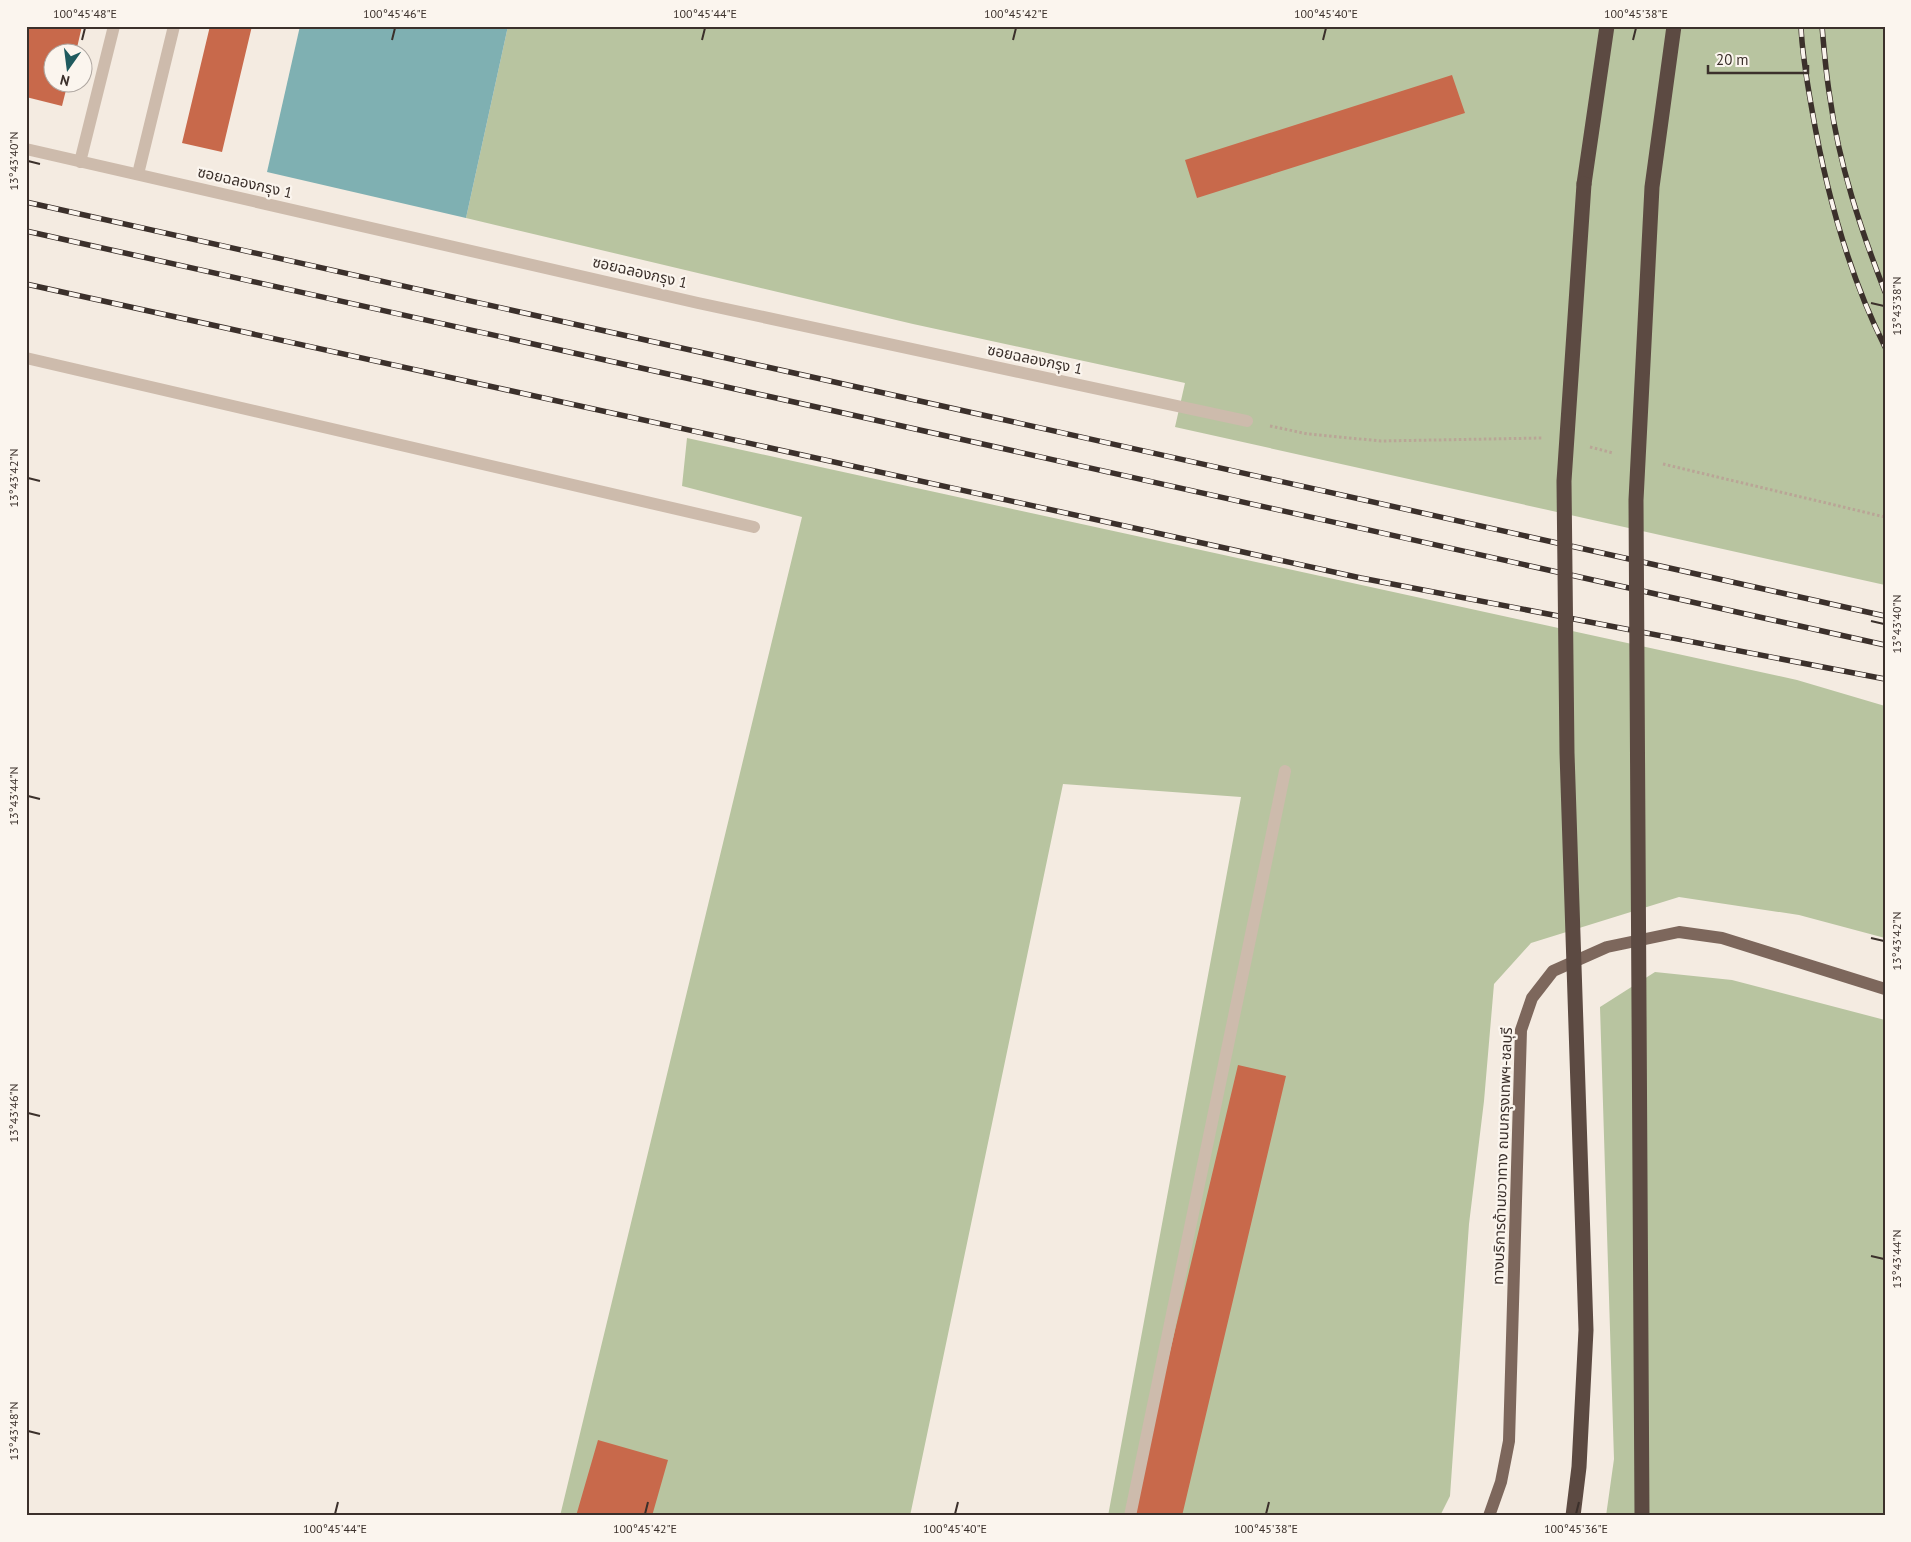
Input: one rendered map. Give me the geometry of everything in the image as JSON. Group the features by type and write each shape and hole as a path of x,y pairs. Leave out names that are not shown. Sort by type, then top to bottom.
{"highway":[{"path":"1573,1516 1579,1467 1586,1330 1568,763 1564,481 1584,184 1607,26"},
{"path":"1642,1516 1636,500 1652,187 1674,26"}],"main road":[{"name":"ทางบริการด้านขวาทาง ถนนกรุงเทพฯ-ชลบุรี","path":"1489,1516 1501,1482 1509,1441 1521,1030 1532,998 1553,971 1607,947 1679,932 1722,938 1885,989"}],"street":[{"path":"80,162 114,26"},
{"path":"138,174 174,26"},
{"name":"ซอยฉลองกรุง 1","path":"26,149 698,303 1247,421"},
{"path":"26,358 754,527"},
{"path":"1130,1516 1285,770"}],"green space":[{"path":"508,26 1885,26 1885,585 1175,427 1185,383 913,324 466,218"},
{"path":"687,438 1797,680 1885,706 1885,938 1799,915 1679,897 1531,943 1494,984 1484,1101 1469,1224 1450,1496 1440,1516 1108,1516 1241,797 1063,784 910,1516 560,1516 802,517 682,486"},
{"path":"1655,972 1732,980 1885,1020 1885,1516 1606,1516 1614,1459 1600,1007"}],"water":[{"path":"300,26 508,26 466,218 267,172"}],"building":[{"path":"26,26 82,26 78,42 42,42 42,92 66,92 62,106 26,97"},
{"path":"210,26 252,26 222,152 182,143"},
{"path":"1452,75 1465,113 1197,198 1185,160"},
{"path":"1238,1065 1286,1076 1182,1516 1131,1516"},
{"path":"598,1440 668,1460 652,1516 576,1516"}],"railway":[{"path":"1801,26 1810,100 1831,201 1849,261 1885,347"},
{"path":"1822,26 1825,62 1839,148 1859,221 1885,292"},
{"path":"26,202 1885,616"},
{"path":"26,231 1885,645"},
{"path":"26,284 1361,578 1885,679"}]}
